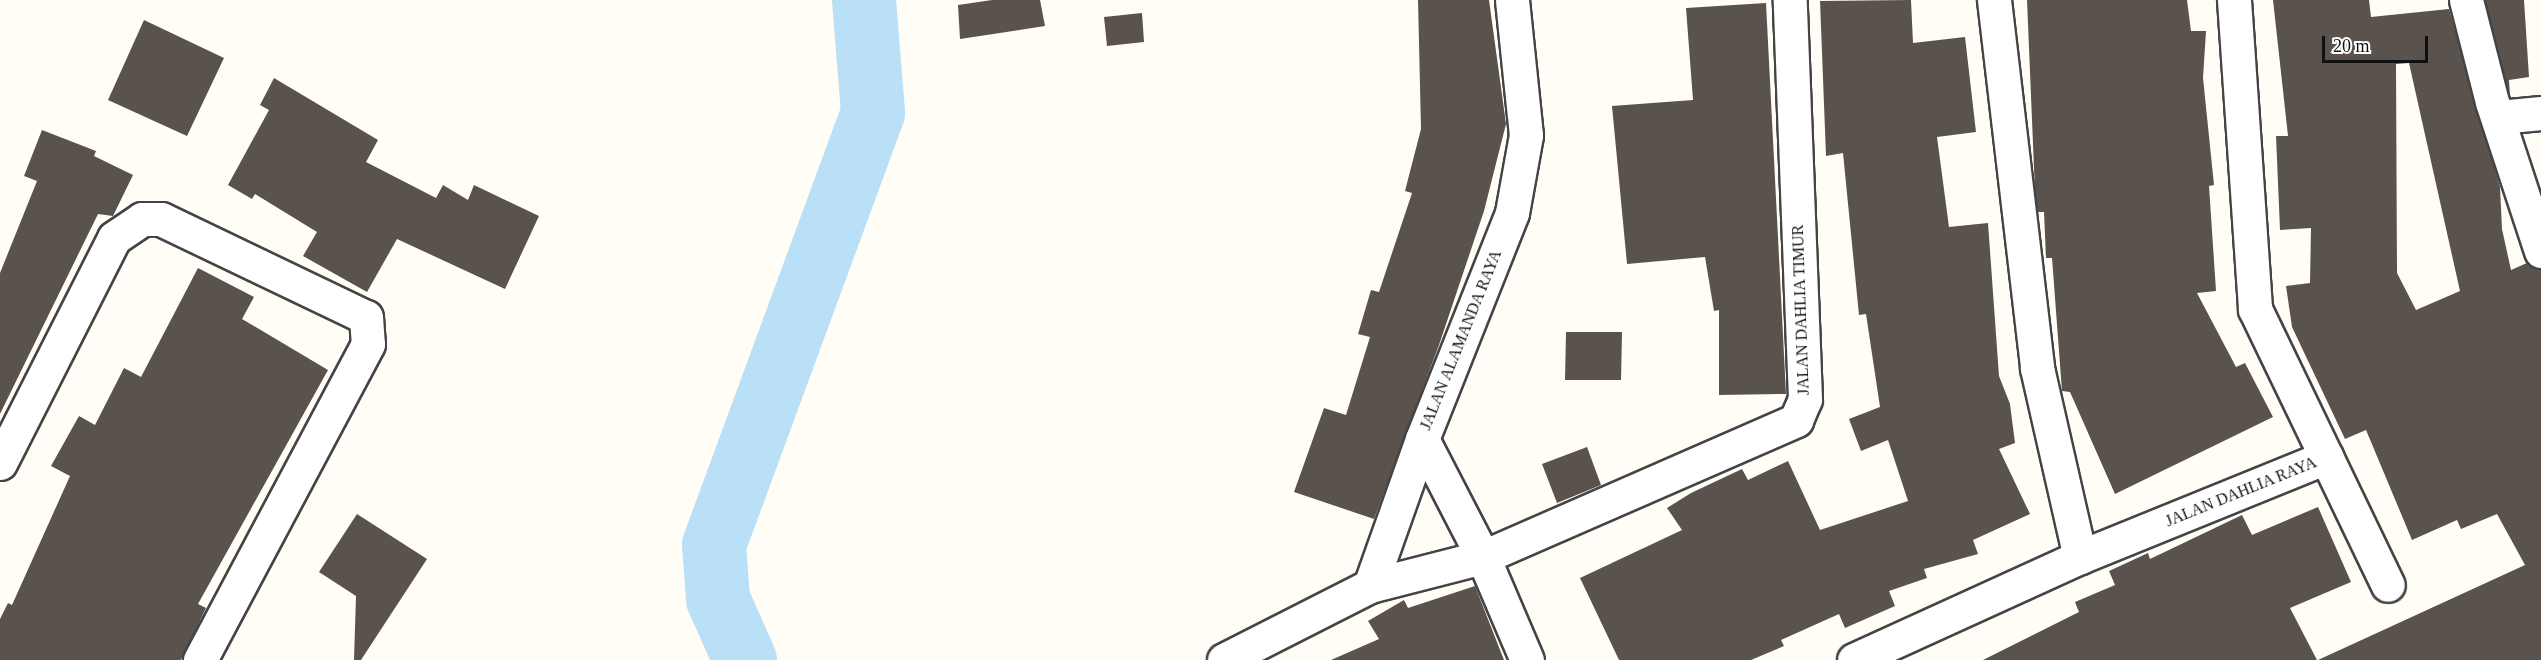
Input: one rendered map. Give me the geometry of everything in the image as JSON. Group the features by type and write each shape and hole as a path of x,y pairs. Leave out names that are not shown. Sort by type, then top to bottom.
{"street":[{"name":"JALAN ALAMANDA RAYA","path":"1512,0 1526,135 1512,213 1422,439 1483,557 1527,660"},
{"name":"JALAN DAHLIA TIMUR","path":"1224,660 1370,586 1483,557 1796,420 1805,399 1790,0"},
{"path":"1994,0 2037,368 2080,557"},
{"name":"JALAN DAHLIA RAYA","path":"1854,660 2080,557 2326,457 2255,309 2234,0"},
{"path":"2466,0 2499,117 2541,251"},
{"path":"2499,117 2541,114"},
{"path":"0,463 114,238 142,219 160,219 366,317 368,344 200,660"},
{"path":"1370,586 1422,439"},
{"path":"2326,457 2388,585"}],"building":[{"path":"992,0 1040,0 1045,26 960,39 958,5"},
{"path":"1418,0 1489,0 1506,124 1484,211 1439,345 1374,519 1294,492 1324,408 1346,415 1370,337 1358,334 1371,290 1379,292 1412,193 1405,191 1421,129"},
{"path":"1911,0 1913,43 1965,37 1976,132 1937,137 1949,227 1988,223 1999,376 2010,404 2015,443 1999,449 2030,514 1973,540 1978,554 1924,569 1927,578 1889,591 1895,606 1845,628 1839,614 1781,640 1784,646 1751,660 1619,660 1580,578 1682,530 1667,508 1691,493 1742,469 1748,480 1788,461 1820,530 1908,501 1888,440 1861,451 1849,419 1880,407 1866,314 1859,315 1843,153 1826,156 1820,1"},
{"path":"2027,0 2187,0 2191,31 2206,31 2203,78 2214,185 2209,186 2216,291 2197,293 2236,367 2245,363 2273,417 2115,494 2070,392 2062,391 2052,258 2046,258 2044,212 2038,212 2035,192"},
{"path":"2273,0 2369,0 2371,17 2449,9 2500,187 2502,229 2511,270 2527,263 2541,269 2541,660 2318,660 2525,565 2497,514 2461,529 2457,520 2412,540 2366,430 2345,439 2292,327 2286,286 2310,283 2311,228 2280,230 2276,136 2288,136","holes":["2409,63 2460,291 2416,310 2397,273 2396,64"]},
{"path":"2485,0 2524,0 2529,77 2509,80 2510,97"},
{"path":"1766,3 1786,394 1719,395 1719,310 1714,311 1705,257 1627,264 1612,106 1693,100 1686,8"},
{"path":"1142,13 1144,42 1107,46 1104,17"},
{"path":"144,20 224,58 187,136 108,100"},
{"path":"274,78 378,140 366,162 436,198 443,185 468,200 474,185 539,216 505,289 397,239 367,292 303,256 317,232 255,194 252,199 228,185 269,110 260,105"},
{"path":"42,130 96,151 94,156 133,175 113,216 98,214 0,414 0,273 37,181 24,176"},
{"path":"198,268 254,297 242,319 328,370 198,604 206,608 181,660 0,660 0,619 8,603 12,605 70,476 51,466 79,416 95,425 124,368 141,377"},
{"path":"1566,332 1622,332 1621,380 1565,380"},
{"path":"1587,447 1601,485 1557,503 1542,464"},
{"path":"2318,507 2351,582 2290,608 2317,660 1983,660 2079,612 2075,602 2115,585 2109,571 2148,553 2150,559 2242,515 2252,535"},
{"path":"357,514 427,559 361,660 354,660 356,596 319,572"},
{"path":"1475,586 1504,660 1331,660 1379,639 1368,621 1404,600 1408,608"}],"waterway":[{"path":"745,660 718,599 714,545 873,112 864,0"}]}
